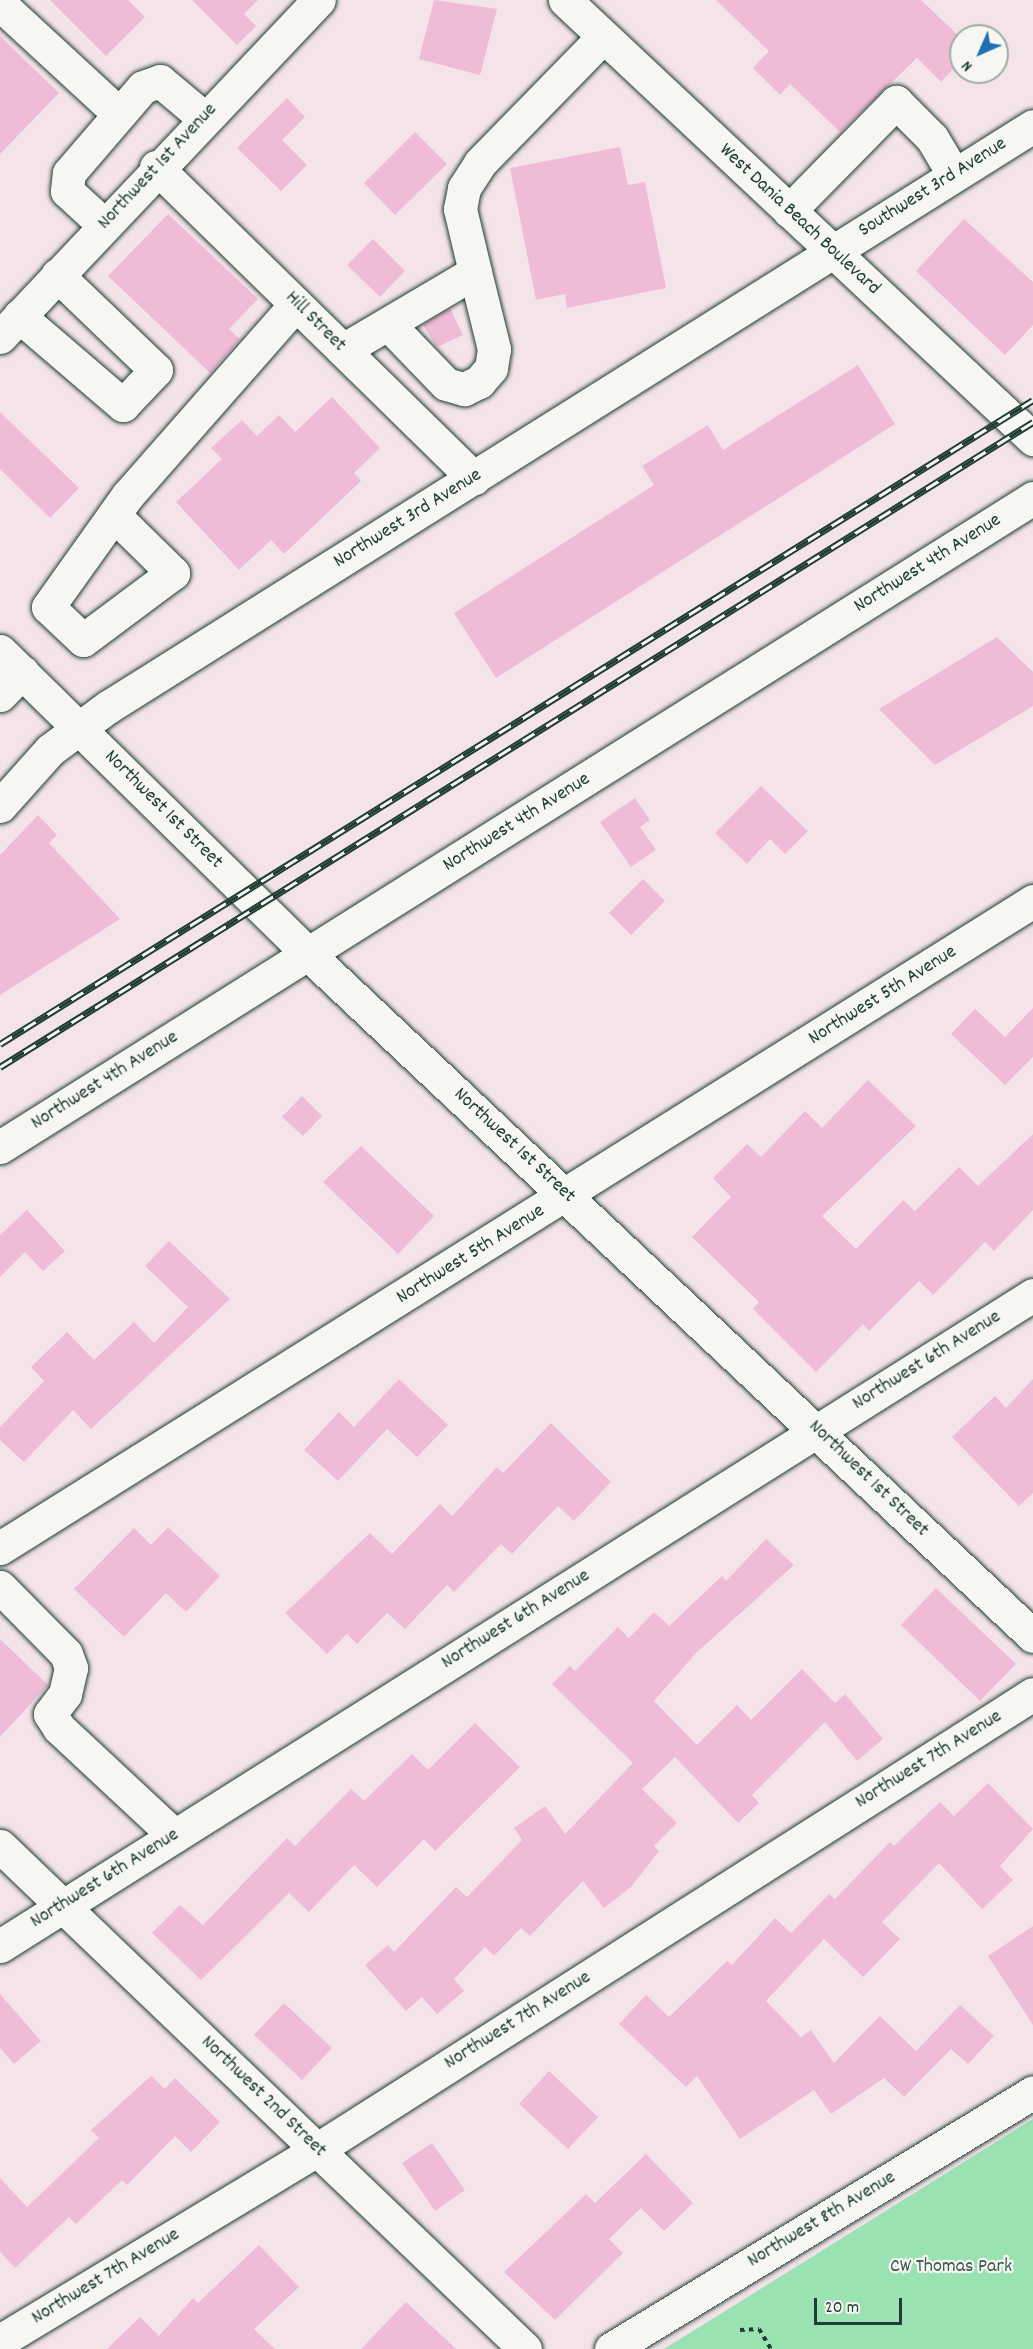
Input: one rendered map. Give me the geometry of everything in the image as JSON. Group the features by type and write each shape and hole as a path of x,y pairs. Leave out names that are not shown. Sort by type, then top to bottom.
{"street":[{"name":"Northwest 1st Avenue","path":"9,326 156,167 319,0"},
{"path":"0,4 119,114"},
{"path":"388,324 446,384 464,390 479,382 491,368 494,349 460,208 464,188 588,13"},
{"name":"West Dania Beach Boulevard","path":"588,13 789,211 1033,439"},
{"path":"103,224 67,191 69,173 142,87 160,81 204,118"},
{"path":"789,211 896,102 932,138 954,175"},
{"name":"Southwest 3rd Avenue","path":"832,251 1033,126"},
{"name":"Hill Street","path":"156,167 474,478"},
{"name":"Northwest 3rd Avenue","path":"0,806 50,750 80,727 832,251"},
{"path":"343,350 475,272"},
{"path":"9,326 123,405 156,370 57,275"},
{"path":"114,515 296,304"},
{"name":"Northwest 4th Avenue","path":"0,1147 1033,498"},
{"name":"Northwest 1st Street","path":"7,673 80,727 308,954 817,1430 1033,1636"},
{"name":"Northwest 5th Avenue","path":"0,1548 1033,902"},
{"name":"Northwest 6th Avenue","path":"0,1946 1033,1295"},
{"path":"0,1587 66,1654 71,1668 65,1694 50,1714 59,1728 175,1836"},
{"name":"Northwest 7th Avenue","path":"0,2341 318,2149 1033,1694"},
{"name":"Northwest 2nd Street","path":"0,1846 525,2349"},
{"name":"Northwest 8th Avenue","path":"611,2349 1033,2092"}],"path":[{"path":"740,2330 759,2329 771,2349"}],"green space":[{"name":"CW Thomas Park","path":"1033,2119 1033,2349 664,2349"}],"building":[{"path":"50,0 128,0 145,17 106,56"},
{"path":"192,0 258,0 244,14 256,26 237,45"},
{"path":"434,0 497,9 480,75 419,59"},
{"path":"716,0 921,0 949,27 949,74 941,82 917,58 840,132 790,84 780,95 753,68 769,51"},
{"path":"0,36 59,93 0,154"},
{"path":"287,98 305,117 282,140 307,165 281,191 237,148"},
{"path":"415,132 447,164 395,215 364,183"},
{"path":"620,147 628,185 645,182 666,288 567,308 565,294 536,300 510,168"},
{"path":"168,214 258,299 229,329 240,339 210,373 108,276"},
{"path":"964,219 1033,282 1033,325 1005,355 916,271"},
{"path":"373,239 405,271 380,297 347,265"},
{"path":"450,308 463,335 437,347 423,325"},
{"path":"858,365 895,424 496,678 454,613 654,485 642,466 708,425 723,450"},
{"path":"332,397 380,448 354,473 361,481 284,554 271,540 239,570 176,502 222,459 211,448 242,420 257,436 279,415 295,432"},
{"path":"0,412 79,488 50,518 0,469"},
{"path":"997,637 1033,672 1033,706 935,765 879,709"},
{"path":"761,786 808,831 785,854 770,839 747,864 715,833"},
{"path":"635,798 650,820 640,827 656,850 631,867 600,822"},
{"path":"38,815 57,835 49,843 120,919 0,995 0,855"},
{"path":"643,879 665,901 631,935 609,913"},
{"path":"1033,1008 1033,1057 1005,1085 951,1034 975,1009 1005,1037"},
{"path":"868,1080 916,1126 822,1216 856,1249 903,1200 915,1211 959,1167 978,1186 1033,1134 1033,1210 994,1251 985,1242 933,1295 919,1281 869,1331 863,1324 816,1372 753,1309 759,1302 692,1237 731,1197 713,1178 747,1144 761,1157 805,1111 822,1128"},
{"path":"302,1096 322,1116 303,1136 282,1117"},
{"path":"361,1146 434,1216 398,1254 323,1182"},
{"path":"27,1210 65,1251 43,1271 25,1252 0,1277 0,1235"},
{"path":"169,1241 230,1299 91,1429 73,1410 24,1462 0,1440 0,1427 44,1381 31,1367 67,1332 94,1360 134,1322 154,1343 188,1307 145,1266"},
{"path":"399,1379 448,1425 417,1457 387,1429 338,1481 304,1450 339,1412 354,1427"},
{"path":"1033,1379 1033,1493 1019,1506 952,1437 995,1396 1006,1408"},
{"path":"551,1423 611,1482 574,1521 558,1506 512,1554 501,1544 454,1592 447,1585 405,1629 387,1613 357,1644 347,1634 327,1654 285,1613 370,1533 392,1554 440,1504 452,1516 497,1467 503,1473"},
{"path":"168,1527 220,1576 186,1612 166,1593 124,1637 74,1589 134,1528 151,1545"},
{"path":"766,1539 794,1565 696,1653 654,1701 697,1745 737,1705 751,1720 802,1669 835,1703 845,1694 883,1739 857,1761 825,1722 752,1795 759,1803 738,1823 675,1757 642,1789 677,1823 654,1846 659,1851 631,1887 604,1908 583,1881 530,1936 521,1928 494,1956 485,1947 454,1979 464,1991 437,2014 422,1997 406,2011 365,1965 388,1945 394,1952 456,1887 467,1897 522,1840 514,1828 545,1806 565,1834 633,1763 552,1684 570,1666 575,1671 618,1627 629,1638 654,1612 669,1626 722,1576 726,1581"},
{"path":"936,1588 1016,1664 980,1701 901,1625"},
{"path":"0,1639 48,1685 0,1737"},
{"path":"475,1723 520,1767 435,1851 424,1839 377,1887 354,1865 309,1912 289,1893 201,1980 152,1933 180,1905 203,1925 287,1838 295,1846 351,1789 364,1801 412,1754 428,1770"},
{"path":"988,1783 1033,1829 1000,1866 1013,1880 982,1909 939,1863 882,1922 900,1939 863,1977 824,1939 766,2001 801,2037 811,2030 834,2063 880,2016 916,2051 960,2005 994,2036 968,2064 951,2049 904,2097 884,2078 831,2114 814,2090 740,2139 697,2076 686,2087 619,2024 646,1995 669,2017 727,1961 732,1965 775,1918 791,1933 829,1894 835,1899 890,1842 894,1846 940,1802 954,1816"},
{"path":"1033,1926 1033,2025 988,1956"},
{"path":"0,1994 41,2041 14,2064 0,2048"},
{"path":"284,2003 332,2048 302,2080 254,2035"},
{"path":"549,2071 598,2117 568,2149 519,2104"},
{"path":"151,2076 165,2089 175,2078 220,2122 191,2152 175,2136 127,2185 122,2180 76,2224 69,2217 15,2268 0,2252 0,2178 27,2207 99,2138 91,2130"},
{"path":"432,2143 465,2190 435,2211 402,2163"},
{"path":"646,2154 693,2203 664,2231 641,2208 609,2239 623,2253 555,2320 504,2272 586,2194 595,2203"},
{"path":"259,2245 299,2287 254,2329 275,2349 107,2349 140,2317 159,2336 193,2298 198,2303"},
{"path":"406,2302 456,2349 361,2349"}],"railway":[{"path":"0,1044 1033,400"},
{"path":"0,1067 1033,422"}]}
